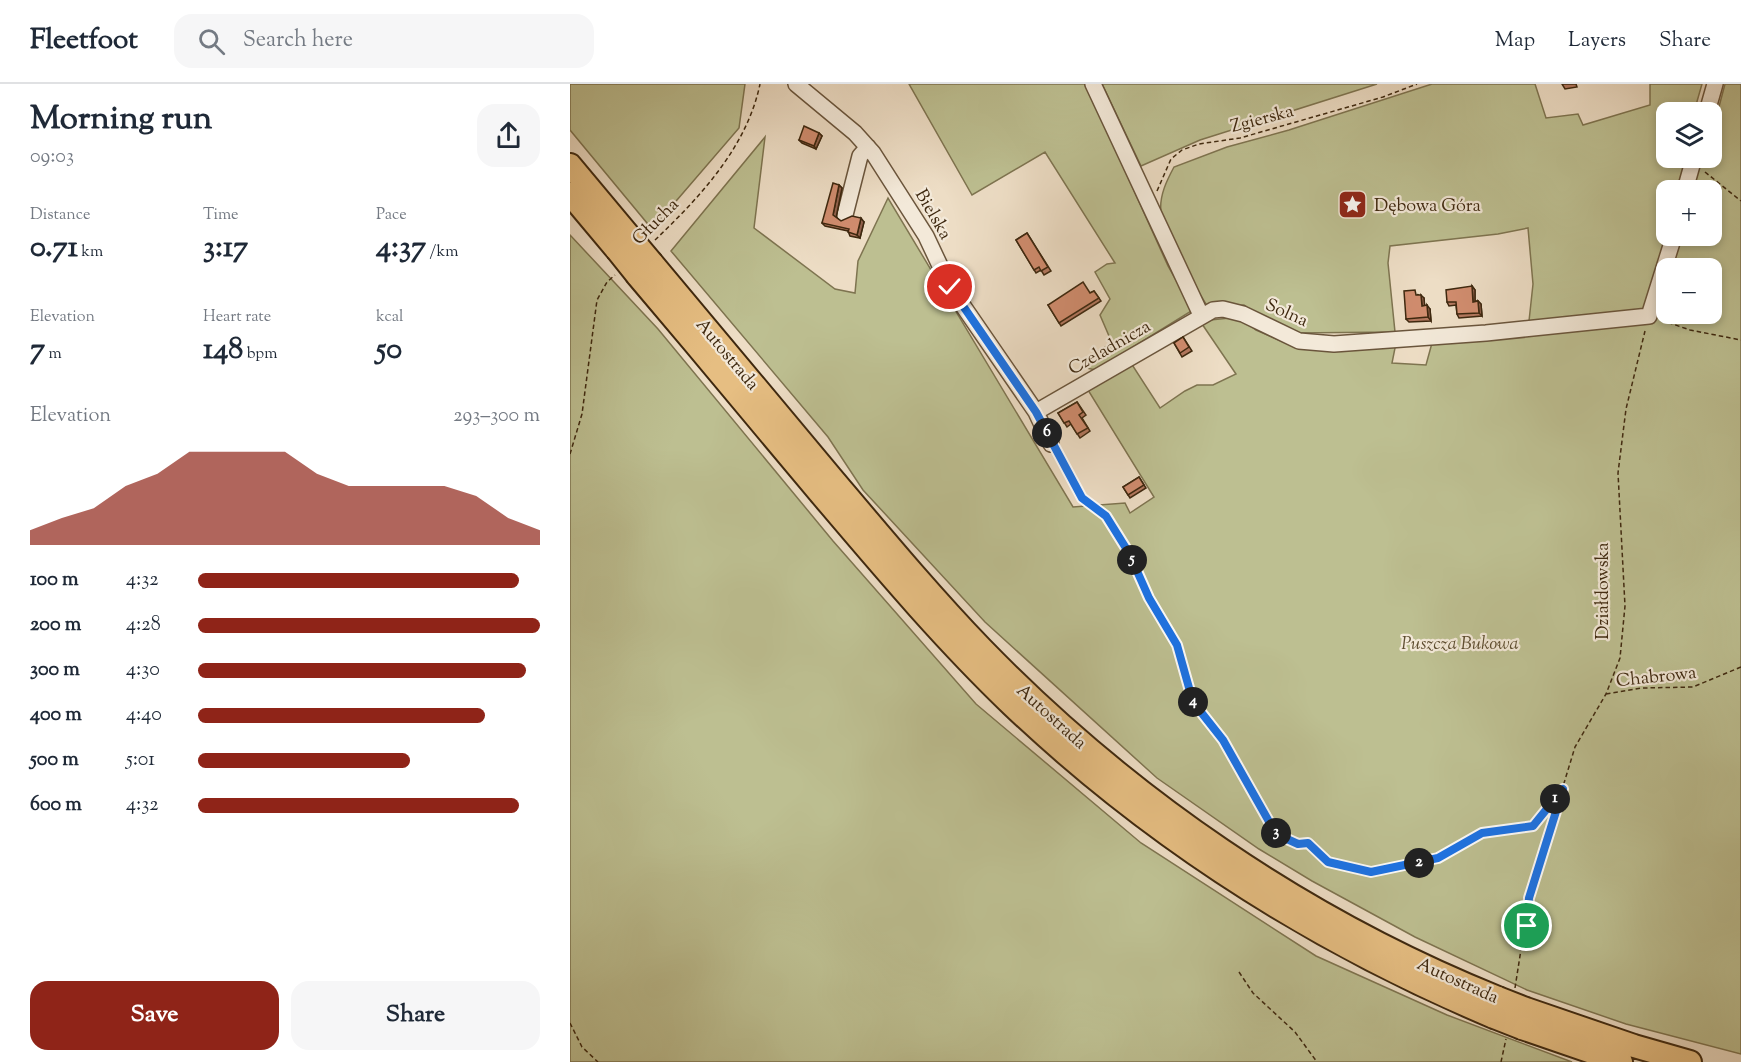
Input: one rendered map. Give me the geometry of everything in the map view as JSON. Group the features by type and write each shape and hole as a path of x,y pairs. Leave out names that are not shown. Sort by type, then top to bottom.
{"highway":[{"name":"Autostrada","path":"570,165 637,255 943,608 1022,689 1092,752 1197,832 1291,894 1510,1017 1621,1062"},
{"name":"Autostrada","path":"570,194 637,255"},
{"name":"Autostrada","path":"1510,1017 1607,1038 1690,1062"}],"street":[{"name":"Bielska","path":"796,84 868,147 926,236 950,287 1036,412 1051,444"},
{"path":"1093,84 1201,315"},
{"path":"1710,102 1715,84"},
{"path":"845,215 860,156 868,147"},
{"path":"1649,315 1671,246"},
{"name":"Solna","path":"1201,315 1213,310 1233,311 1299,341 1334,344 1486,333 1649,315"},
{"name":"Czeladnicza","path":"1036,412 1201,315"}],"path":[{"name":"Głucha","path":"637,255 678,218 735,148 747,124 760,84"},
{"name":"Zgierska","path":"1156,215 1158,184 1171,159 1182,150 1199,144 1251,135 1383,97 1417,84"},
{"path":"1702,168 1741,201"},
{"path":"570,454 582,414 597,300 607,282 615,275"},
{"path":"1649,315 1690,330 1741,340"},
{"name":"Działdowska","path":"1501,1062 1529,898 1575,747 1606,694 1620,658 1624,631 1624,579 1618,505 1621,447 1631,386 1649,315"},
{"path":"1051,444 1082,498 1106,516 1129,553 1149,598 1177,645 1193,702 1223,740 1276,834 1298,844 1308,843 1328,862 1371,872 1438,858 1482,833 1533,826 1563,789"},
{"name":"Chabrowa","path":"1606,694 1642,688 1693,687 1741,667"},
{"path":"1239,972 1253,993 1295,1032 1317,1062"},
{"path":"570,1023 582,1047 598,1062"}],"green space":[{"path":"570,84 745,84 739,128 652,229 570,130"},
{"path":"909,84 1086,84 1168,266 1193,310 1096,370 1086,368 1089,357 1112,343 1100,315 1110,299 1095,272 1107,264 1115,263 1045,152 972,195"},
{"path":"1102,84 1377,84 1200,140 1141,166"},
{"name":"Puszcza Bukowa","path":"1432,84 1535,84 1546,118 1578,114 1583,125 1650,105 1650,84 1702,84 1697,102 1656,102 1656,168 1722,168 1720,102 1725,84 1741,84 1741,1054 1626,1024 1527,990 1415,937 1312,881 1259,849 1157,778 985,622 863,490 828,437 671,251 765,137 754,228 835,289 855,293 858,261 888,198 1073,507 1125,503 1130,513 1154,497 1088,390 1131,363 1160,408 1197,385 1213,385 1236,374 1200,321 1240,317 1256,330 1288,344 1396,343 1392,363 1426,365 1432,343 1529,321 1533,284 1528,228 1498,234 1390,246 1388,263 1395,332 1292,333 1264,321 1244,305 1209,309 1168,235 1161,212 1162,194 1174,167 1227,147 1289,130"},
{"path":"570,235 658,329 833,541 976,704 1141,843 1316,956 1447,1015 1572,1062 570,1062"}],"building":[{"path":"804,126 819,133 814,146 799,140"},
{"path":"833,183 839,185 833,215 841,221 852,216 861,218 857,235 848,232 849,229 822,223"},
{"path":"1027,233 1048,267 1041,271 1039,267 1034,270 1016,240"},
{"path":"1083,282 1090,293 1094,291 1099,298 1059,323 1048,305"},
{"path":"1472,286 1473,302 1478,301 1479,313 1457,314 1456,302 1447,302 1446,290"},
{"path":"1415,290 1416,295 1421,295 1422,306 1427,305 1428,317 1406,319 1404,291"},
{"path":"1183,337 1189,347 1180,353 1174,343"},
{"path":"1077,402 1083,412 1079,415 1088,428 1077,434 1069,421 1064,423 1058,413"},
{"path":"1139,477 1144,485 1128,495 1123,487"}],"place":[{"name":"Dębowa Góra","path":"1353,205"}],"route":[{"path":"950,287 1036,412 1051,444 1082,498 1106,516 1129,553 1149,598 1177,645 1193,702 1223,740 1276,834 1298,844 1308,843 1328,862 1371,872 1438,858 1482,833 1533,826 1563,789 1529,898 1527,926"}]}
